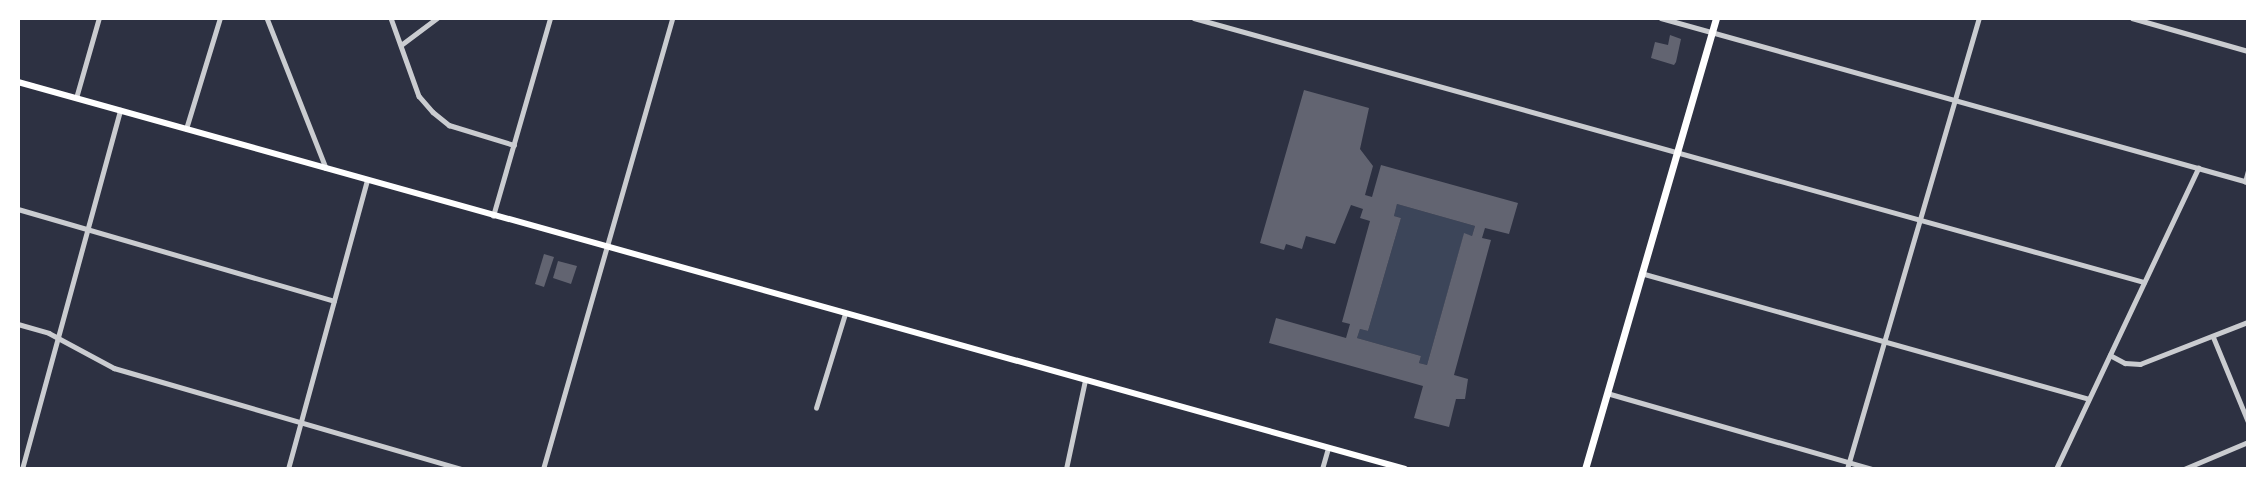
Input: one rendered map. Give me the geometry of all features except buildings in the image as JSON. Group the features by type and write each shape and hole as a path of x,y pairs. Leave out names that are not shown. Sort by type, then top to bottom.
{"main road":[{"path":"1585,469 1716,18"},
{"path":"18,82 604,248 1405,469"}],"street":[{"path":"76,98 99,18"},
{"path":"186,129 220,18"},
{"path":"267,18 326,168"},
{"path":"391,18 419,96 433,112 449,125 514,145"},
{"path":"401,45 437,18"},
{"path":"493,216 550,18"},
{"path":"543,469 604,248 672,18"},
{"path":"1661,18 2247,182 2248,171"},
{"path":"1847,469 1979,18"},
{"path":"2132,18 2248,51"},
{"path":"1194,19 2144,282"},
{"path":"19,469 120,111"},
{"path":"2056,469 2198,168"},
{"path":"288,469 367,180"},
{"path":"18,209 334,301"},
{"path":"1641,273 2088,399"},
{"path":"816,408 845,314"},
{"path":"2110,355 2125,363 2140,364 2248,322"},
{"path":"18,324 57,338 114,369 461,469"},
{"path":"2213,336 2248,421"},
{"path":"1066,469 1085,380"},
{"path":"1607,393 1872,469"},
{"path":"2184,469 2248,442"},
{"path":"1322,469 1328,448"}],"shaded area":[{"path":"1397,204 1475,226 1472,236 1464,234 1427,365 1419,363 1421,356 1357,338 1360,329 1368,331 1401,218 1394,216"}]}
